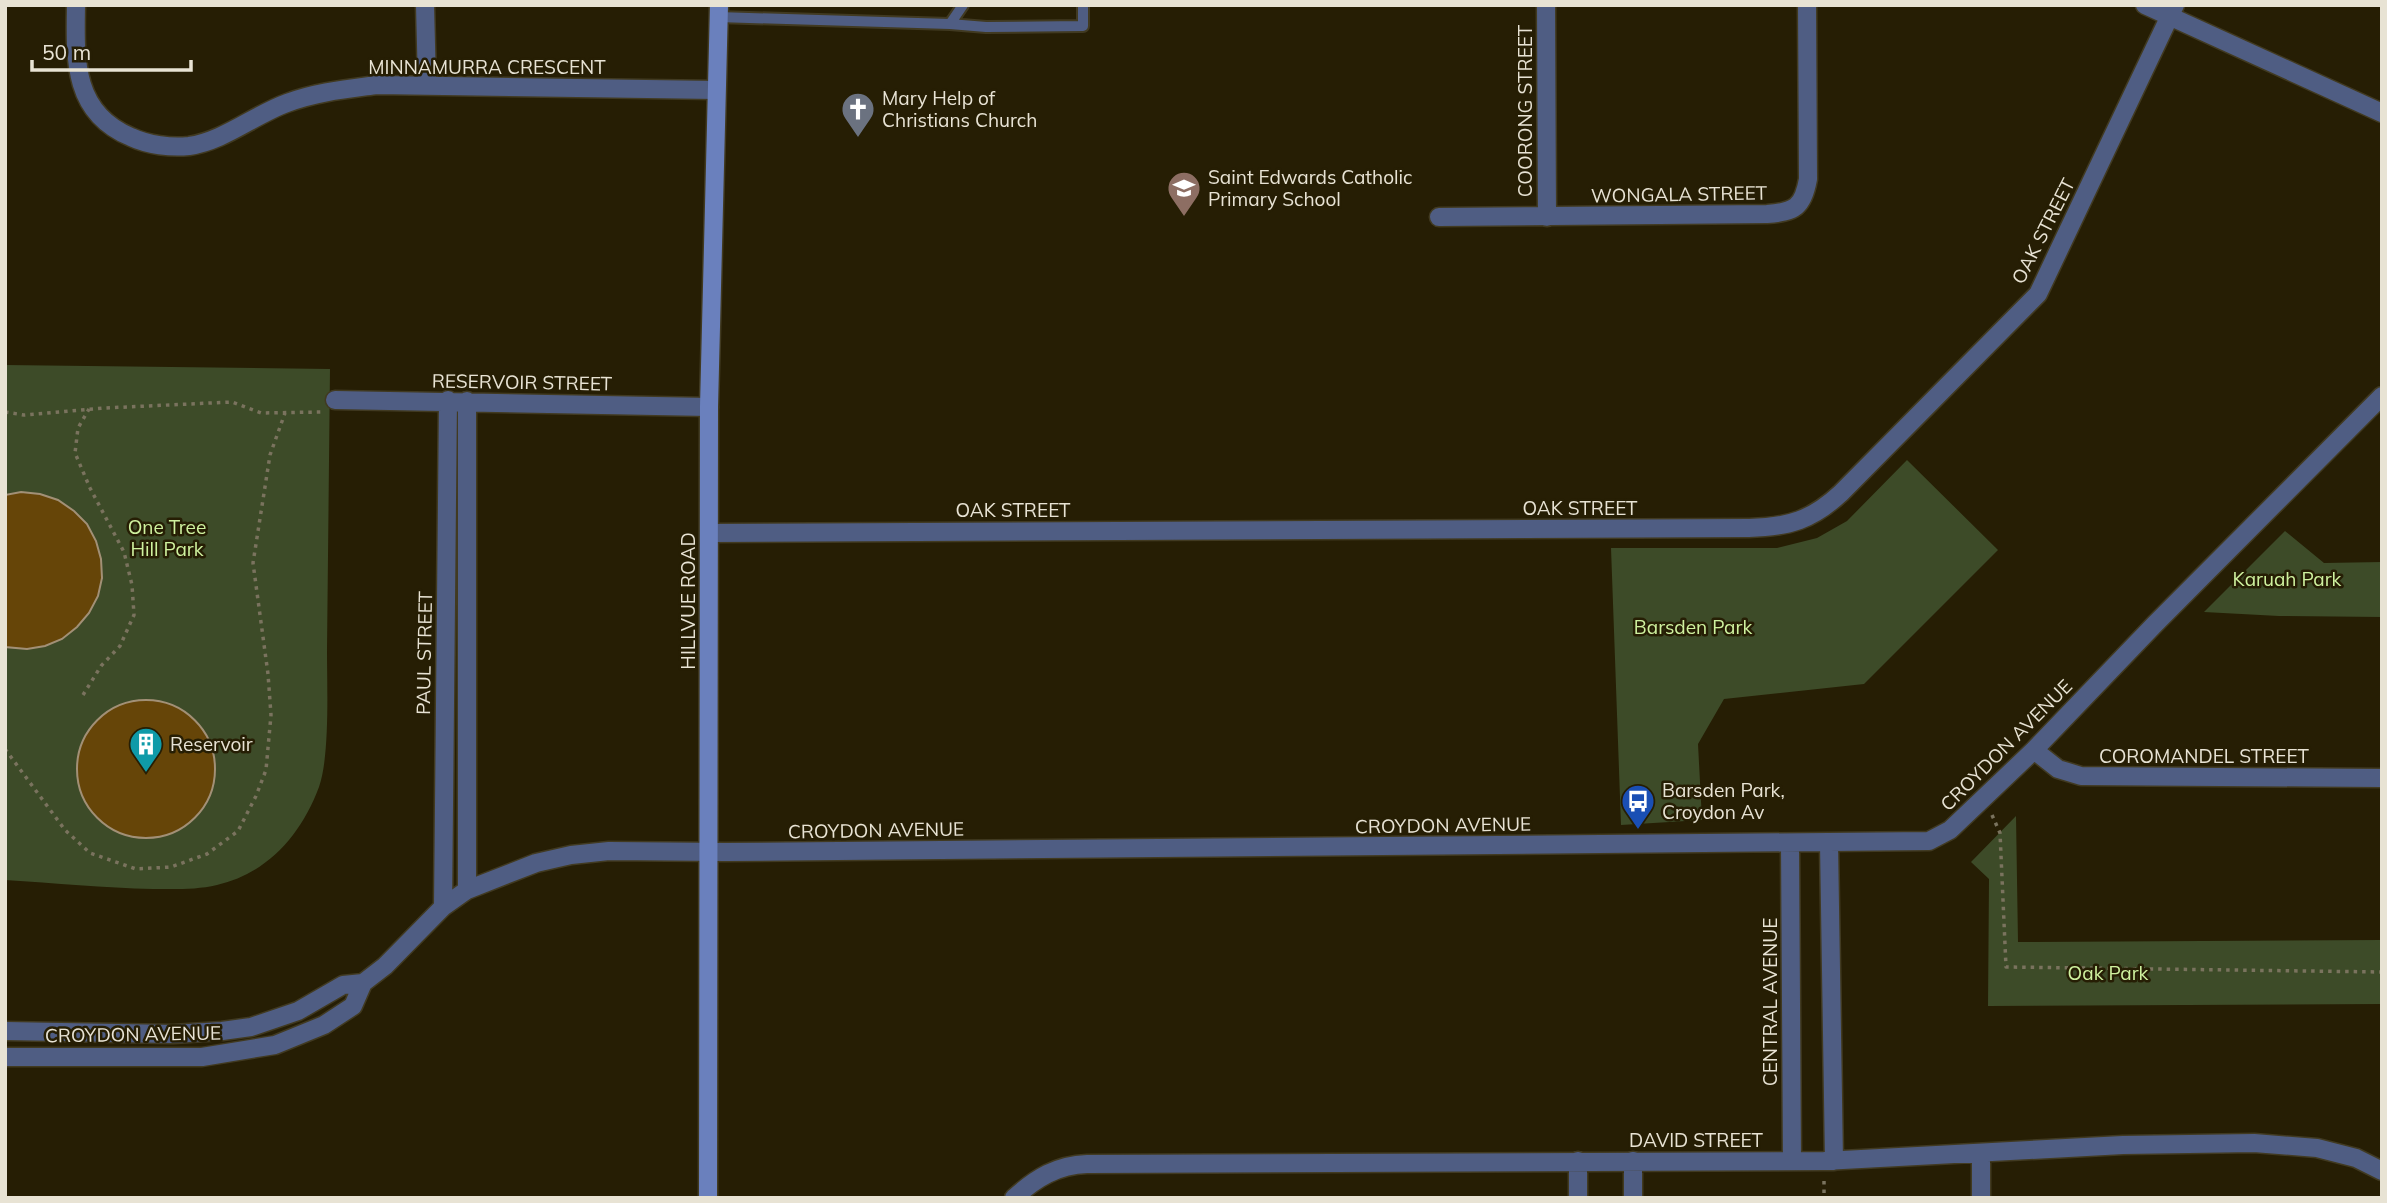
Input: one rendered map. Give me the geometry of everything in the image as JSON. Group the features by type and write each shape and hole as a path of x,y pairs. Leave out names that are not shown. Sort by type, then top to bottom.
{"street":[{"name":"MINNAMURRA CRESCENT","path":"76,5 77,66 83,92 97,114 115,131 140,141 168,146 189,146 219,136 257,116 300,99 335,90 377,85 716,90"},
{"path":"425,5 428,84"},
{"name":"COORONG STREET","path":"1546,5 1547,216"},
{"name":"WONGALA STREET","path":"1439,217 1767,214 1785,212 1798,206 1805,195 1808,179 1807,5"},
{"path":"2146,5 2173,11 2382,113"},
{"name":"HILLVUE ROAD","path":"708,1198 709,408 718,11"},
{"name":"OAK STREET","path":"710,533 1749,528 1777,527 1801,521 1823,510 1841,493 2038,294 2173,11"},
{"name":"CROYDON AVENUE","path":"5,1057 202,1057 275,1045 324,1025 353,1006 363,983 385,966 443,907 467,890 536,863 571,855 609,851 1929,841 1950,830 2034,750 2382,396"},
{"name":"RESERVOIR STREET","path":"335,400 448,400 709,408"},
{"name":"PAUL STREET","path":"443,907 448,400"},
{"path":"467,401 467,890"},
{"name":"COROMANDEL STREET","path":"2034,750 2058,769 2081,776 2382,778"},
{"name":"CENTRAL AVENUE","path":"1790,843 1792,1161"},
{"path":"1829,843 1834,1161"},
{"name":"CROYDON AVENUE","path":"5,1031 173,1034 222,1031 251,1027 298,1011 343,985 363,983"},
{"name":"DAVID STREET","path":"1014,1198 1045,1174 1069,1165 1834,1161 2123,1146 2254,1143 2316,1148 2356,1158 2382,1171"},
{"path":"1981,1153 1981,1198"},
{"path":"1578,1161 1578,1198"},
{"path":"1633,1161 1633,1198"}],"lane":[{"path":"950,23 963,5"},
{"path":"718,11 986,27 1083,26 1083,5"}],"path":[{"path":"5,412 24,415 232,402 261,413 324,412 335,400"},
{"path":"83,695 101,666 120,646 134,615 132,585 124,552 75,453 78,428 89,409"},
{"path":"5,750 65,830 90,853 136,869 171,867 207,854 238,831 267,770 271,715 253,563 270,455 285,413"},
{"path":"1983,798 2000,832 2006,967 2382,972"}],"green space":[{"name":"One Tree Hill Park","path":"5,365 330,369 327,720 323,774 312,804 292,836 267,861 235,879 209,887 169,889 5,880"},
{"name":"Barsden Park","path":"1907,460 1998,550 1864,684 1724,699 1698,744 1702,820 1621,825 1611,548 1777,548 1817,538 1847,521"},
{"name":"Karuah Park","path":"2285,531 2324,563 2382,562 2382,617 2204,612"},
{"name":"Oak Park","path":"2016,816 2018,942 2382,940 2382,1004 1988,1006 1989,879 1971,862"}],"building":[{"path":"21,492 58,500 87,524 101,559 102,578 98,596 77,627 62,639 27,649 5,647 5,495"},
{"name":"Reservoir","path":"146,700 172,706 195,720 209,743 215,769 209,795 195,818 172,832 146,838 120,832 97,818 83,795 77,769 83,743 97,720 120,706"}],"place":[{"name":"Mary Help of Christians Church","path":"858,139"},
{"name":"Saint Edwards Catholic Primary School","path":"1184,218"},
{"name":"Reservoir","path":"146,774"},
{"name":"Barsden Park, Croydon Av","path":"1638,831"}]}
